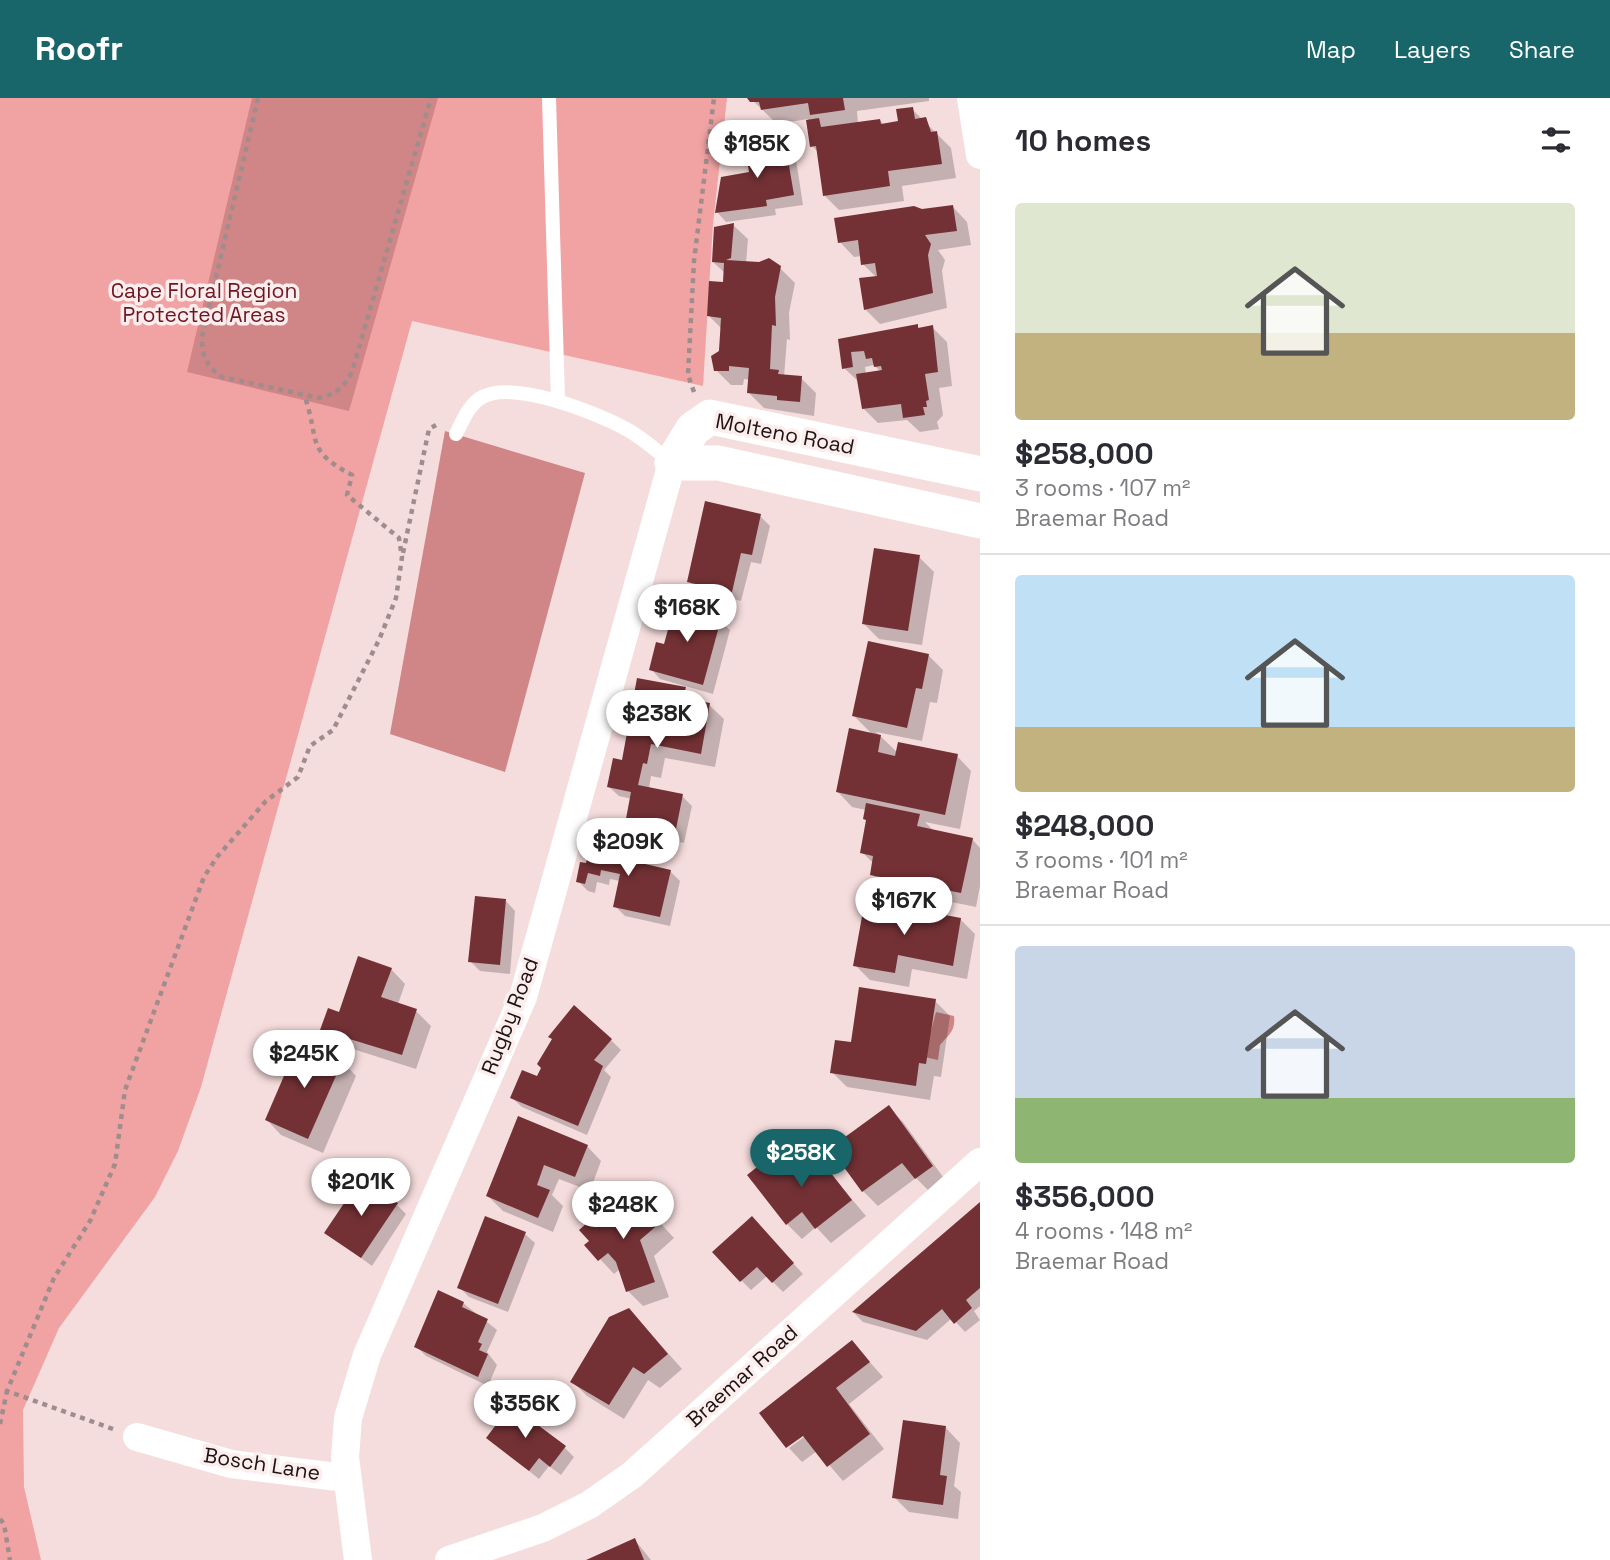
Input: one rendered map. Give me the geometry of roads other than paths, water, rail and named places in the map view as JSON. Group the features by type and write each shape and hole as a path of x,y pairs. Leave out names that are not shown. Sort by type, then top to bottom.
{"street":[{"path":"971,98 980,155"},
{"name":"Molteno Road","path":"671,463 693,429 710,417 980,474"},
{"path":"757,472 768,429"},
{"path":"882,500 894,456"},
{"name":"Molteno Road","path":"671,463 718,463 980,522"},
{"name":"Rugby Road","path":"358,1560 346,1478 348,1418 367,1355 523,997 671,463"},
{"name":"Braemar Road","path":"449,1560 473,1555 543,1528 589,1505 632,1475 980,1163"},
{"name":"Bosch Lane","path":"137,1437 230,1464 346,1478"}],"lane":[{"path":"548,98 558,400"},
{"path":"456,434 466,413 481,397 505,392 558,400 630,431 671,463"}],"park label":[{"name":"Cape Floral Region Protected Areas","path":"204,303"}]}
